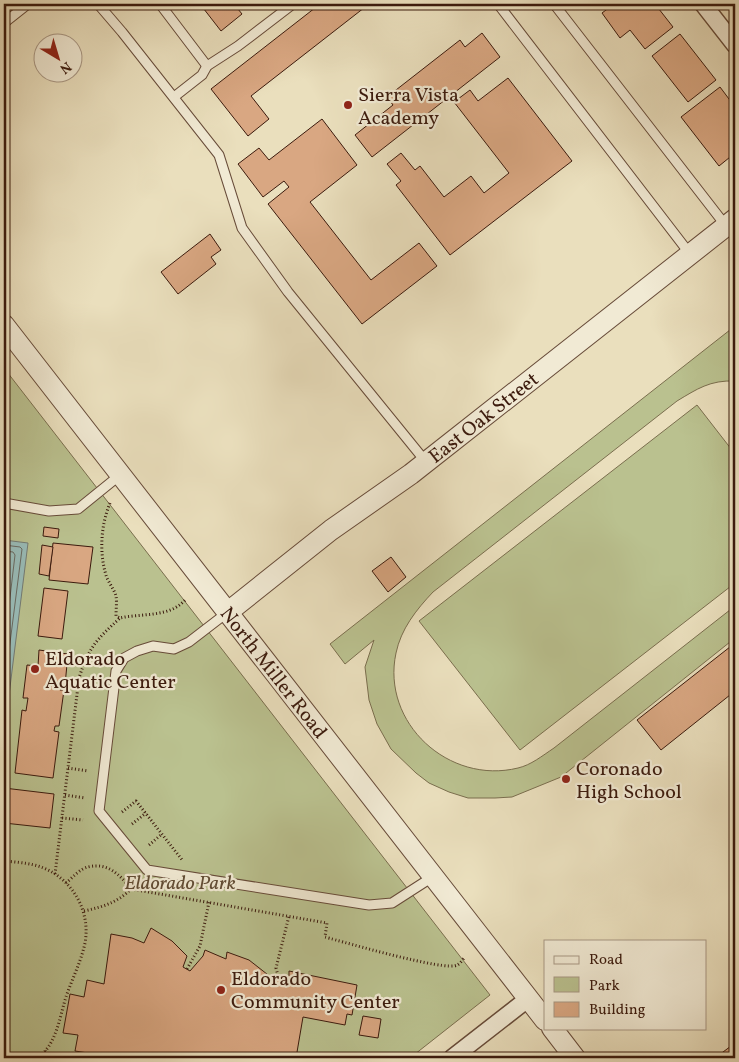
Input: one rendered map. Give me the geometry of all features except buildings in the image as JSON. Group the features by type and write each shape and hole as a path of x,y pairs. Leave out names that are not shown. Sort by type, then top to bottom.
{"street":[{"path":"703,4 735,45"},
{"name":"East Oak Street","path":"228,612 331,530 426,462 731,222"},
{"name":"North Miller Road","path":"4,325 544,1019"},
{"path":"452,1058 529,998"},
{"path":"554,1030 575,1058"}],"lane":[{"path":"4,23 28,4"},
{"path":"98,4 219,155 242,228 288,292 426,462"},
{"path":"160,4 207,66"},
{"path":"174,98 202,75 207,66 238,46 293,4"},
{"path":"498,4 690,254"},
{"path":"554,4 731,222"},
{"path":"4,503 49,511 78,508 120,475"},
{"path":"228,612 188,642 174,649 153,646 124,658 116,671 99,811 147,870 374,905 392,903 434,876"}],"path":[{"path":"106,504 111,502 106,513 102,531 106,576 116,595 116,616 120,618"},
{"path":"55,874 79,678 85,660 94,643 120,618 160,613 181,605 186,599"},
{"path":"68,768 88,771"},
{"path":"65,795 85,798"},
{"path":"122,812 136,801 197,878"},
{"path":"132,824 146,813"},
{"path":"62,818 83,820"},
{"path":"149,844 162,834"},
{"path":"4,861 41,867 55,874 77,896 84,911 87,925 85,943 58,1031 38,1058"},
{"path":"66,883 87,867 104,867 119,874 131,889 327,923 325,937 416,961 451,967 458,965 465,957"},
{"path":"84,911 106,906 123,897 131,889"},
{"path":"187,969 200,946 209,902"},
{"path":"279,978 276,968 289,916"},
{"path":"45,1050 54,1058"}],"green space":[{"path":"735,326 735,381 711,384 677,401 433,592 405,628 396,653 394,679 399,703 410,725 426,743 445,758 468,767 492,771 518,768 532,762 554,748 735,606 735,638 561,777 512,797 495,798 468,798 429,783 391,749 377,724 369,700 365,667 374,640 345,664 330,644"},
{"name":"Eldorado Park","path":"4,368 490,995 410,1058 4,1058"},
{"path":"697,405 735,454 735,583 520,750 419,621"}],"water":[{"path":"4,540 28,543 9,695 4,695"}],"place":[{"name":"Sierra Vista Academy","path":"348,105"},
{"name":"Eldorado Aquatic Center","path":"35,669"},
{"name":"Coronado High School","path":"566,779"},
{"name":"Eldorado Community Center","path":"221,990"}]}
